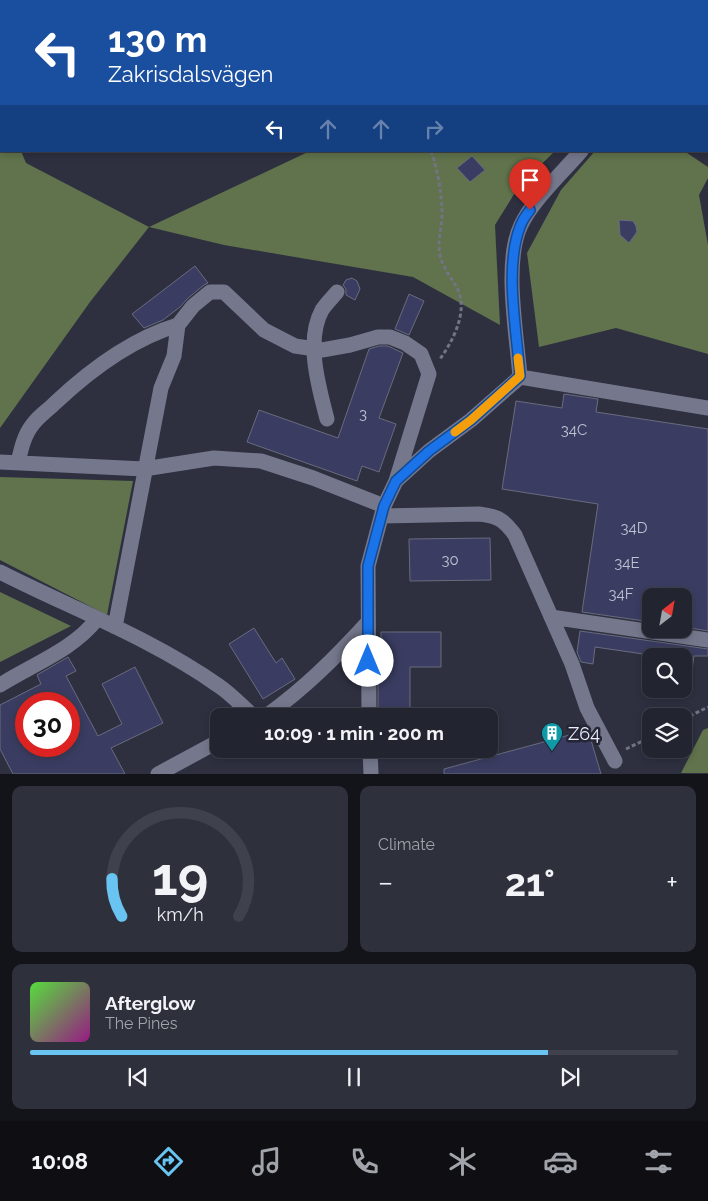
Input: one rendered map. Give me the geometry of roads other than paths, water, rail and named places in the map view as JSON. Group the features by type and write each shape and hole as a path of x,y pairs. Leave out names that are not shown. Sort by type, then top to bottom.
{"street":[{"path":"520,376 512,288 513,256 520,226 530,210 580,152"},
{"path":"115,627 161,388 174,356 178,326 193,306 210,292 224,292 264,330 294,346 322,350 350,345 378,336 390,337 405,343 421,354 429,374 396,481 383,511 368,566 369,708"},
{"path":"327,419 316,375 315,330 322,310 337,292"},
{"path":"18,463 23,442 32,424 76,383 109,358 130,346 161,330 178,326"},
{"path":"520,376 708,408"},
{"path":"396,481 429,451 471,420 520,376"},
{"path":"0,462 144,469 214,458 261,461 312,478 383,511 494,516 506,523 515,535 572,664 587,708 614,758"},
{"path":"0,572 142,639 221,687 244,708"},
{"path":"551,616 708,640"},
{"path":"0,685 69,646 87,633 97,619"},
{"path":"277,708 317,675 368,622"},
{"path":"158,774 210,746"},
{"path":"370,758 371,774"}],"place":[{"name":"Z64","path":"552,752"}]}
